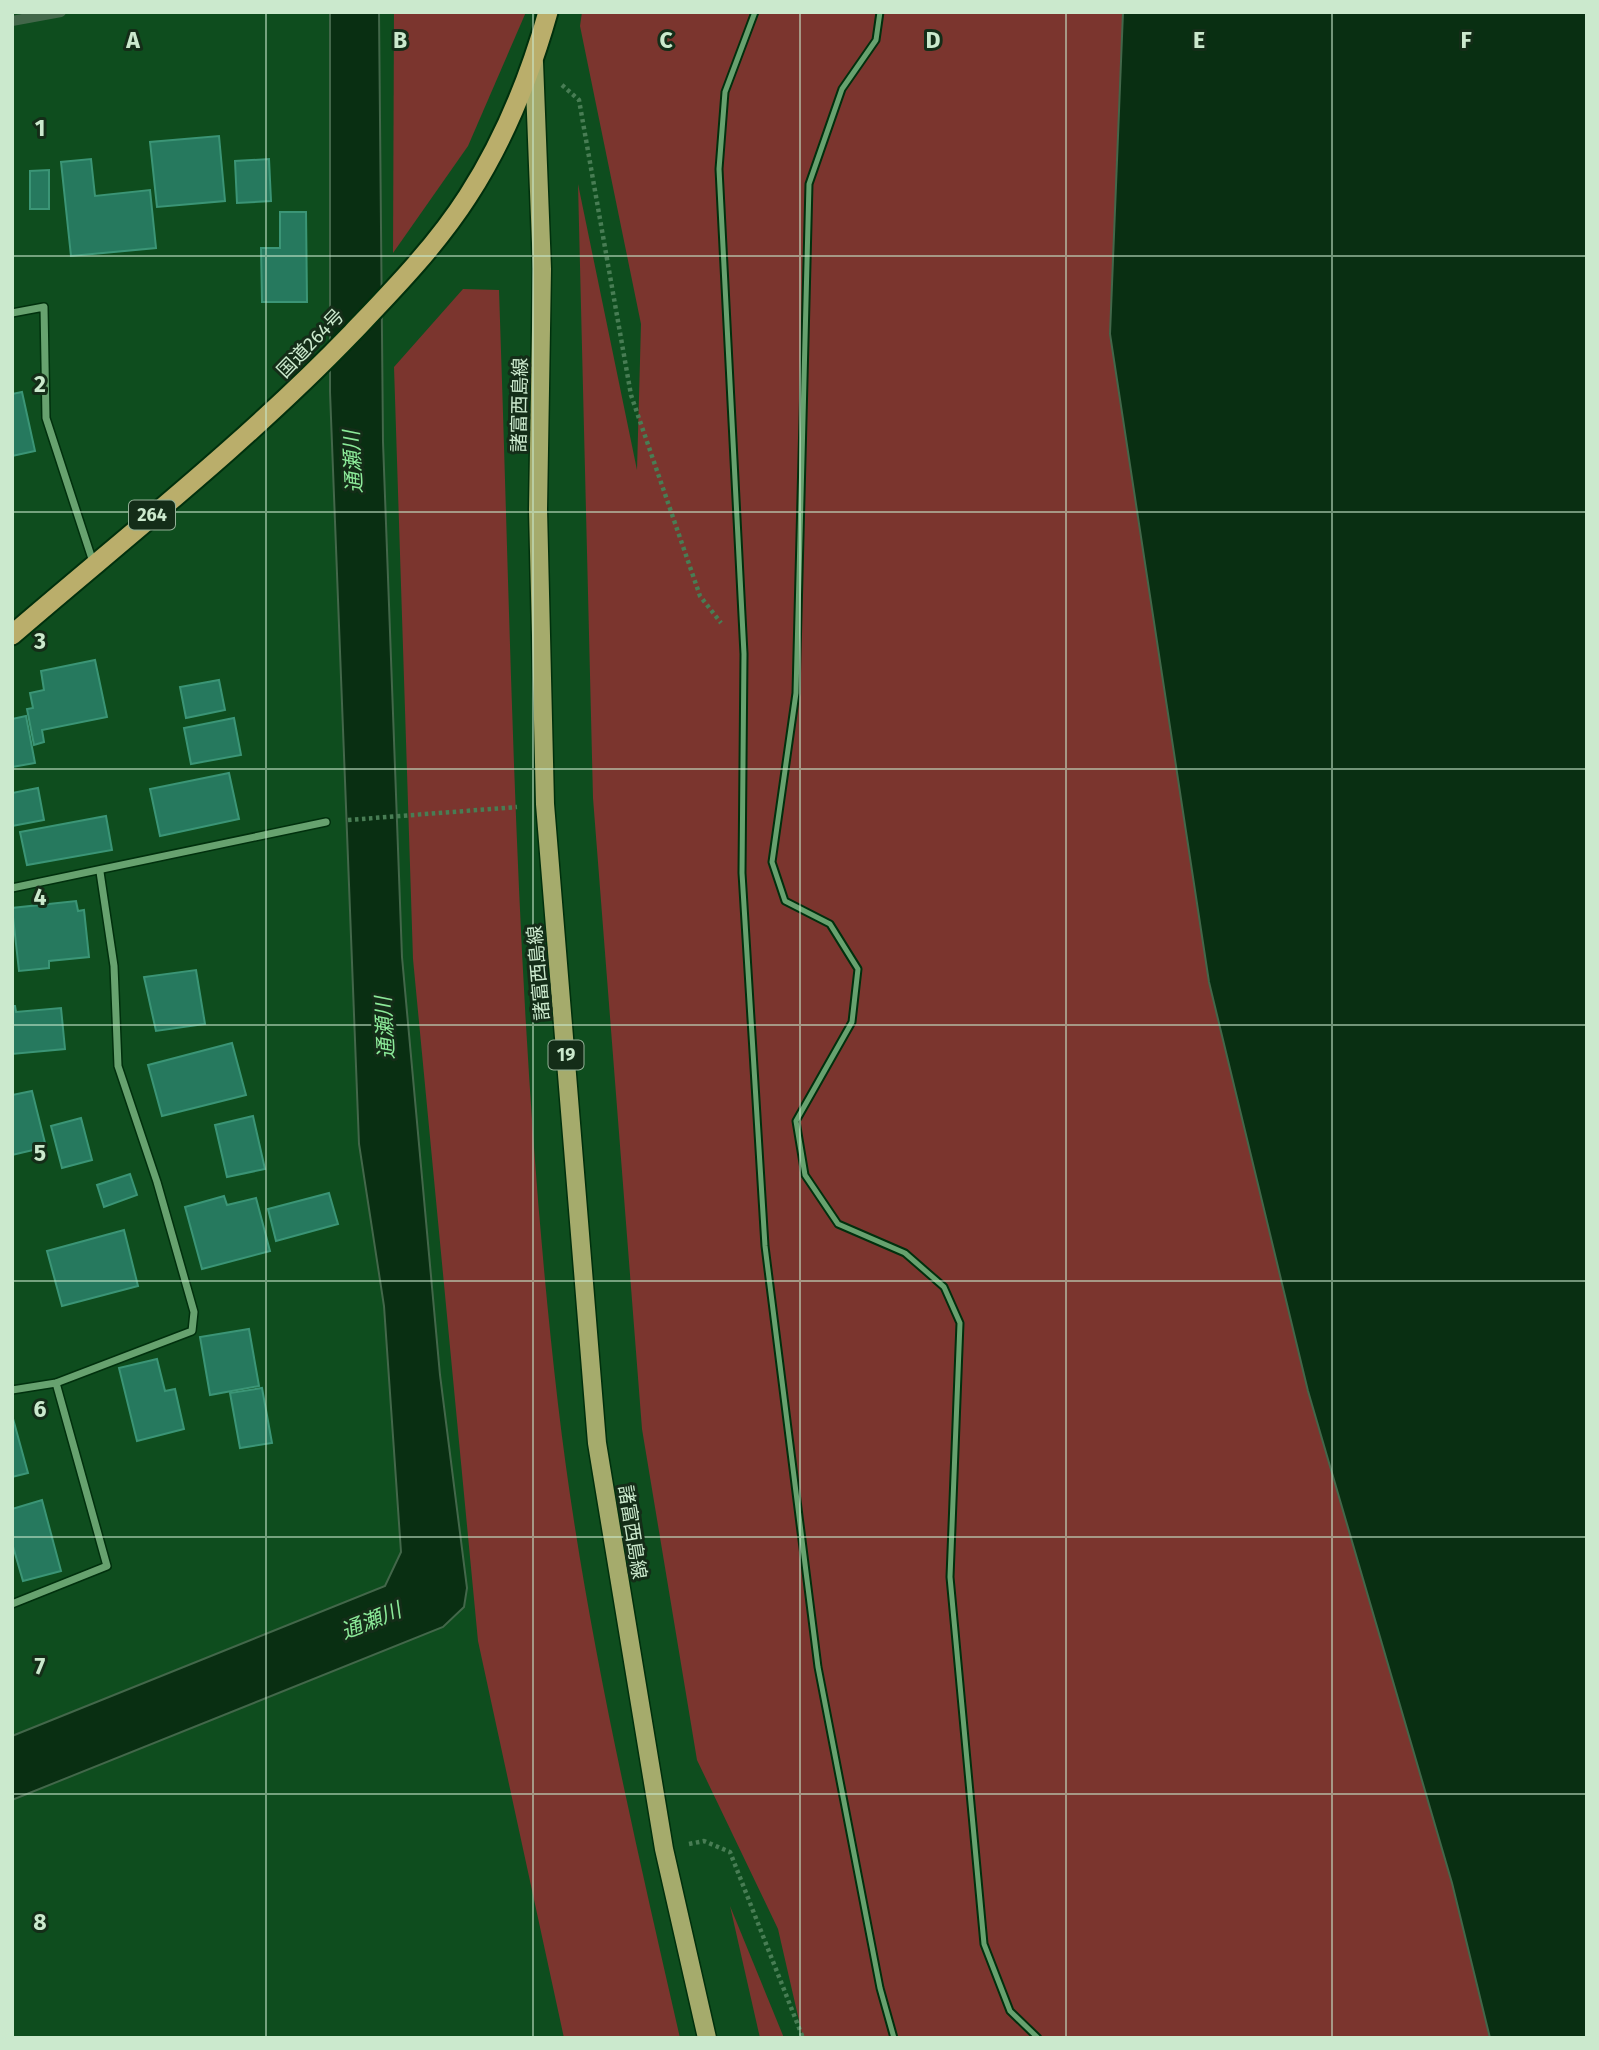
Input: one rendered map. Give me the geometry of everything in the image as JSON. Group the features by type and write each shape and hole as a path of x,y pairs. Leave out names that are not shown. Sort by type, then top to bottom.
{"highway":[{"name":"国道264号","path":"12,635 291,396 400,283 468,196 510,119 534,62 548,12"}],"main road":[{"name":"諸富西島線","path":"534,62 542,269 538,509 545,804 597,1443 664,1849 707,2038"}],"street":[{"path":"12,313 44,307 46,418 94,565"},
{"path":"12,888 100,872 326,822"},
{"path":"12,1390 56,1383 192,1331 194,1312 157,1182 118,1066 114,965 100,872"},
{"path":"12,1604 107,1566 56,1383"}],"lane":[{"path":"755,12 724,92 719,169 744,654 742,873 765,1246 818,1667 880,1988 894,2038"},
{"path":"880,12 876,40 842,89 809,184 796,694 772,862 785,901 830,924 858,969 852,1022 796,1121 805,1175 838,1224 905,1253 944,1287 960,1323 950,1577 984,1944 1010,2011 1038,2038"}],"path":[{"path":"534,62 579,100 631,395 700,596 744,654"},
{"path":"326,822 545,804"},
{"path":"664,1849 704,1841 730,1852 803,2038"}],"shaded area":[{"path":"394,12 526,12 468,146 393,253"},
{"path":"582,12 1123,12 1110,334 1452,1883 1490,2038 803,2038 778,1929 697,1760 642,1429 593,798 578,184 637,470 641,324 580,26"},
{"path":"463,289 499,290 524,987 532,1126 558,1404 581,1564 610,1722 680,2038 564,2038 478,1641 413,959 394,367"},
{"path":"730,1906 784,2038 760,2038"}],"water":[{"name":"通瀬川","path":"330,12 379,12 383,442 402,957 440,1375 467,1588 464,1607 443,1627 12,1800 12,1736 385,1586 401,1552 384,1306 359,1144 330,392"},
{"path":"1123,12 1587,12 1587,2038 1490,2038 1452,1883 1308,1391 1209,982 1110,334"}],"building":[{"path":"219,136 225,201 157,207 150,142"},
{"path":"91,159 95,196 150,190 156,248 71,256 61,162"},
{"path":"269,159 271,201 237,203 235,161"},
{"path":"49,170 49,209 30,209 30,171"},
{"path":"280,212 306,212 307,302 262,302 261,248 280,248"},
{"path":"22,392 35,451 12,456 12,394"},
{"path":"95,660 107,717 42,730 44,742 34,745 27,709 33,708 30,693 44,690 41,671"},
{"path":"219,680 225,710 186,718 180,687"},
{"path":"26,716 35,763 12,767 12,719"},
{"path":"234,718 241,755 191,764 184,728"},
{"path":"229,773 239,819 160,836 150,789"},
{"path":"38,788 44,820 12,826 12,793"},
{"path":"106,816 112,850 27,865 20,832"},
{"path":"76,901 78,911 84,910 89,957 49,961 49,968 19,971 12,908"},
{"path":"196,970 205,1024 156,1031 144,977"},
{"path":"12,1006 15,1006 16,1012 61,1008 65,1049 12,1054"},
{"path":"232,1043 246,1095 162,1116 148,1065"},
{"path":"32,1091 46,1147 12,1155 12,1095"},
{"path":"253,1116 265,1169 227,1177 215,1125"},
{"path":"81,1118 92,1160 62,1168 51,1126"},
{"path":"130,1174 137,1195 104,1207 97,1185"},
{"path":"329,1193 338,1224 276,1241 268,1209"},
{"path":"224,1196 227,1205 256,1198 270,1251 202,1269 185,1207"},
{"path":"124,1230 138,1286 62,1306 47,1251"},
{"path":"249,1329 259,1386 210,1395 200,1337"},
{"path":"157,1359 165,1391 175,1389 184,1429 137,1441 119,1368"},
{"path":"262,1388 272,1443 240,1448 230,1393"},
{"path":"12,1415 28,1473 12,1477"},
{"path":"42,1500 61,1571 23,1581 12,1543 12,1509"}],"waterway":[{"path":"12,21 61,12"}]}
